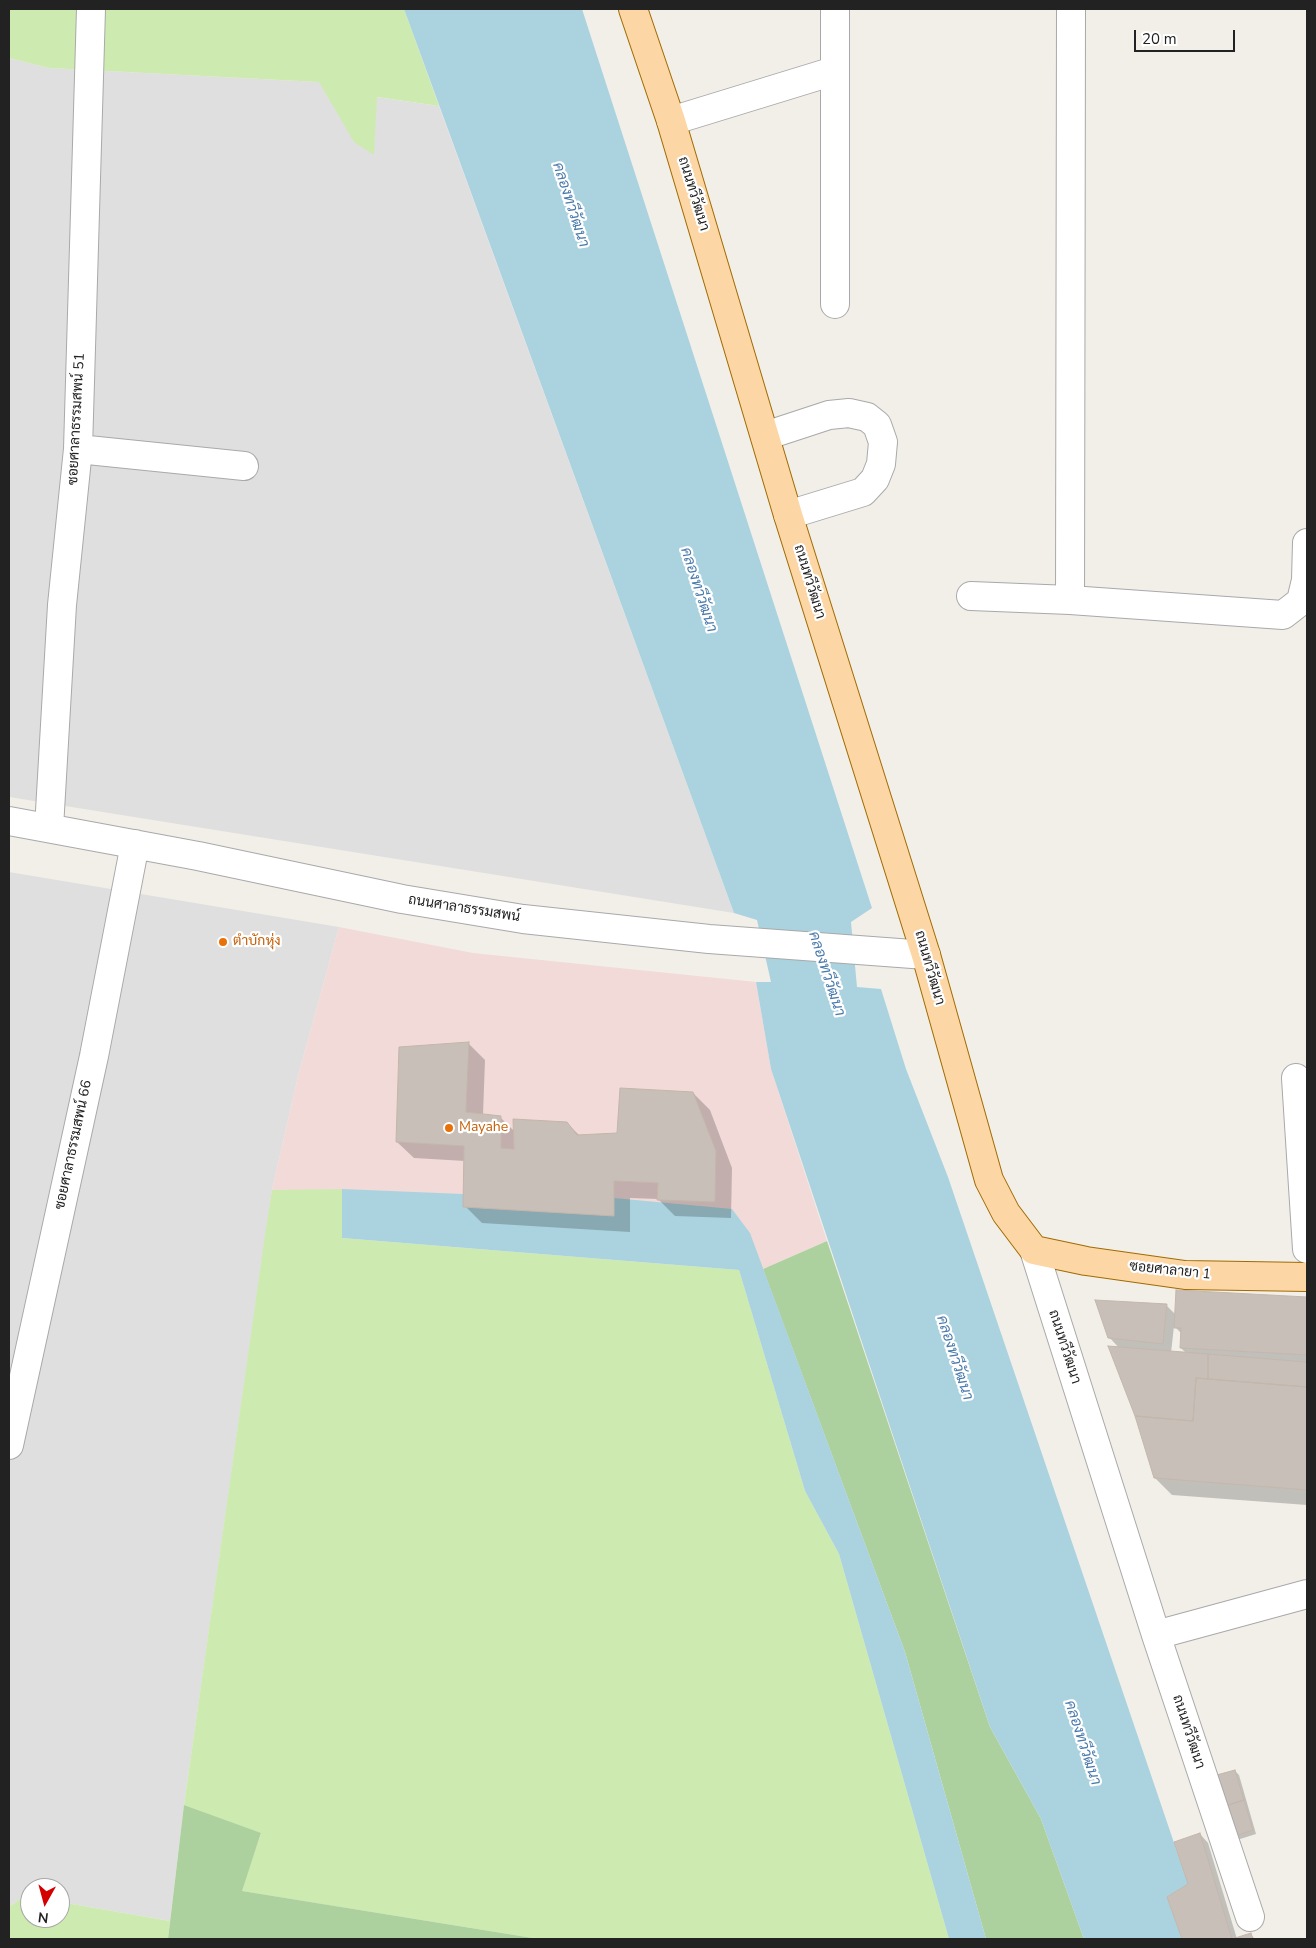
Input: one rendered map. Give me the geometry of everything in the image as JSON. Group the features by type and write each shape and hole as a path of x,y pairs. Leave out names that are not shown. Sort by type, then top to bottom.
{"main road":[{"name":"ถนนทวีวัฒนา","path":"633,9 671,121 788,515 926,955 988,1180 1006,1213 1034,1250"},
{"name":"ซอยศาลายา 1","path":"1034,1250 1086,1261 1185,1275 1307,1277"}],"street":[{"name":"ซอยศาลาธรรมสพน์ 51","path":"49,828 62,605 78,448 91,9"},
{"path":"835,9 835,304"},
{"path":"1070,600 1071,9"},
{"path":"671,121 834,70"},
{"path":"765,436 829,414 850,413 867,417 877,425 883,442 881,464 875,479 863,492 788,515"},
{"path":"78,448 244,466"},
{"path":"971,596 1070,600 1283,615 1301,601 1306,580 1307,543"},
{"name":"ถนนศาลาธรรมสพน์","path":"9,821 135,844 402,899 523,919 709,939 926,955"},
{"name":"ซอยศาลาธรรมสพน์ 66","path":"9,1445 94,1056 135,844"},
{"path":"1296,1078 1307,1249"},
{"name":"ถนนทวีวัฒนา","path":"1034,1250 1156,1635 1250,1917"},
{"path":"1156,1635 1307,1594"}],"shaded area":[{"path":"9,58 49,68 319,82 376,97 439,106 734,913 9,797"},
{"path":"9,872 339,927 298,1076 272,1190 184,1805 170,1921 70,1904 70,1878 20,1878 20,1899 9,1907"},
{"path":"339,927 473,953 756,982 771,1069 827,1241 763,1269 266,1228 272,1190 298,1076"}],"green space":[{"path":"9,9 404,9 439,106 377,97 374,155 354,142 319,82 49,68 9,58"},
{"path":"342,1189 342,1238 739,1270 805,1491 839,1554 949,1939 539,1939 241,1891 261,1834 184,1805 266,1228 272,1190"},
{"path":"827,1241 990,1727 1041,1819 1084,1939 986,1939 905,1652 763,1269"},
{"path":"184,1805 261,1833 242,1891 539,1939 168,1939"},
{"path":"20,1899 20,1928 70,1928 70,1904 170,1921 168,1939 9,1939 9,1907"}],"water":[{"name":"คลองทวีวัฒนา","path":"404,9 582,9 872,908 851,922 857,987 881,989 906,1069 948,1177 1188,1884 1167,1897 1182,1939 1084,1939 1041,1819 990,1727 771,1069 756,982 771,982 757,920 734,913"},
{"path":"342,1189 614,1198 732,1209 750,1233 905,1652 986,1939 949,1939 839,1554 805,1491 739,1270 342,1238"}],"building":[{"name":"Mayahe","path":"469,1042 466,1112 501,1116 501,1148 514,1149 513,1119 567,1122 577,1135 617,1133 620,1088 693,1092 716,1151 715,1202 657,1200 658,1183 614,1181 614,1216 463,1207 464,1146 396,1142 399,1047"},
{"path":"1176,1290 1307,1297 1307,1355 1180,1348 1181,1328 1174,1328"},
{"path":"1095,1300 1167,1304 1163,1344 1108,1338"},
{"path":"1108,1346 1208,1354 1208,1379 1196,1378 1193,1421 1135,1416"},
{"path":"1208,1354 1307,1362 1307,1387 1208,1379"},
{"path":"1196,1378 1307,1387 1307,1490 1154,1478 1135,1416 1193,1421"},
{"path":"1235,1770 1244,1800 1222,1807 1213,1776"},
{"path":"1244,1800 1253,1830 1232,1837 1222,1807"},
{"path":"1200,1833 1232,1939 1182,1939 1167,1897 1188,1884 1174,1842"},
{"path":"1251,1933 1253,1939 1232,1939"}],"place":[{"name":"ตำบักหุ่ง","path":"223,942"},
{"name":"Mayahe","path":"449,1128"}]}
